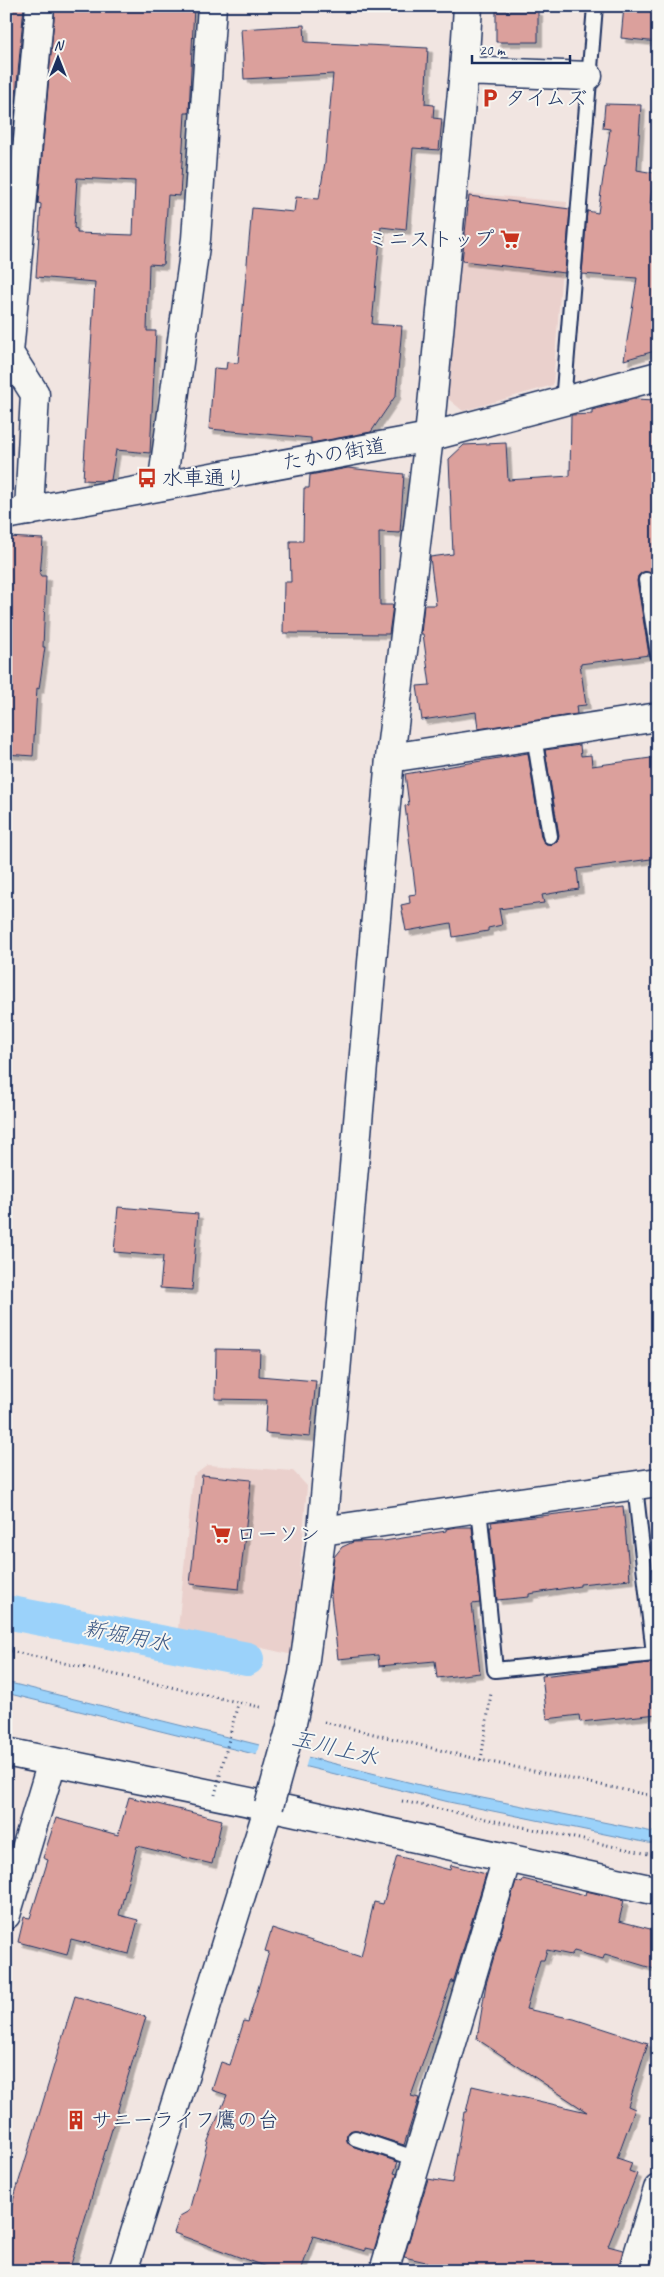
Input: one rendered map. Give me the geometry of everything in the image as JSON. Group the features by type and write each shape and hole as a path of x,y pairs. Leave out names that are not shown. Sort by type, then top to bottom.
{"street":[{"path":"18,513 35,394 9,353 40,6"},
{"path":"162,486 196,239 212,6"},
{"path":"123,2271 269,1806 303,1674 322,1531 390,758 429,437 464,71 468,6"},
{"path":"464,71 588,76"},
{"name":"たかの街道","path":"18,513 429,437 563,403 658,376"},
{"path":"390,758 658,717"},
{"path":"322,1531 647,1484"},
{"path":"6,1752 269,1806 658,1891"},
{"path":"6,1915 52,1762"},
{"path":"384,2271 507,1858"},
{"path":"633,2271 658,2190"}],"lane":[{"path":"563,403 595,6"},
{"path":"646,580 658,654"},
{"path":"534,736 550,836"},
{"path":"479,1508 495,1670 654,1654 647,1484"},
{"path":"354,2138 417,2159"}],"path":[{"path":"6,1650 238,1703 292,1719 658,1797"},
{"path":"481,1760 495,1670"},
{"path":"215,1795 238,1703"}],"shaded area":[{"path":"464,193 567,202 553,385 463,411 446,397"},
{"path":"208,1465 293,1471 307,1486 293,1655 178,1629 193,1476"}],"water":[{"path":"6,1682 432,1788 658,1833 658,1845 449,1802 6,1693"}],"pier":[{"path":"260,1741 309,1754 305,1769 256,1757"}],"building":[{"path":"6,6 24,6 8,185 6,185"},
{"path":"55,6 194,6 189,113 185,113 180,196 168,195 163,265 149,264 147,331 156,331 150,453 116,450 111,480 83,480 95,282 36,277 41,204 38,203","holes":["77,178 135,181 133,235 77,233 77,229 74,228"]},
{"path":"624,6 658,6 658,42 621,38"},
{"path":"496,11 538,11 538,42 496,42"},
{"path":"304,25 305,42 428,48 425,104 434,105 433,118 442,119 439,150 413,148 406,230 381,227 372,324 402,326 396,395 371,432 311,443 311,438 209,429 214,368 226,369 227,362 238,363 252,208 294,212 296,197 319,199 325,162 333,74 244,79 241,29"},
{"path":"605,104 641,105 637,170 654,173 650,204 658,204 658,350 624,360 637,278 582,274 587,211 598,213 610,129 603,128"},
{"path":"469,196 570,209 565,273 462,261"},
{"path":"634,399 657,400 654,490 658,489 658,598 652,574 644,572 638,576 637,581 649,655 580,664 586,705 576,706 577,714 478,729 476,712 422,720 417,686 430,685 423,634 421,634 424,605 436,605 430,557 453,554 449,459 464,445 506,443 508,480 570,476 571,415 592,414 592,410"},
{"path":"348,468 404,474 400,533 379,532 380,605 393,605 389,634 283,633 284,582 291,582 290,541 303,541 304,488 309,488 310,475"},
{"path":"8,537 43,539 40,576 46,576 43,647 45,647 39,689 37,688 33,756 6,754 8,565 6,565"},
{"path":"580,745 581,756 591,755 592,766 658,757 658,858 577,869 579,889 542,895 544,903 499,909 502,925 488,928 488,931 453,937 451,923 406,931 401,905 410,903 409,895 416,894 405,806 409,805 405,774 528,753 541,837 546,844 552,844 558,840 559,835 545,750"},
{"path":"118,1207 198,1214 192,1290 160,1288 163,1256 114,1252"},
{"path":"216,1349 260,1350 259,1376 316,1381 310,1437 265,1433 267,1400 215,1399"},
{"path":"202,1475 251,1480 239,1589 190,1584"},
{"path":"623,1506 630,1579 580,1584 580,1586 529,1594 529,1597 497,1600 491,1522"},
{"path":"472,1527 480,1603 472,1604 480,1673 437,1678 435,1661 379,1666 378,1655 338,1659 330,1588 334,1557 342,1547 353,1542 384,1541 446,1531 446,1529"},
{"path":"658,1662 658,1714 580,1722 579,1715 547,1719 542,1676"},
{"path":"129,1797 222,1820 212,1864 137,1846 119,1915 138,1920 129,1954 71,1939 67,1955 18,1942 24,1917 30,1918 48,1860 43,1858 56,1818 118,1835"},
{"path":"397,1856 450,1870 451,1865 486,1874 453,1983 452,1980 411,2096 419,2098 404,2145 357,2130 350,2131 347,2136 347,2140 352,2146 398,2162 394,2173 397,2174 374,2250 365,2248 365,2251 313,2236 301,2271 277,2271 174,2233 180,2216 189,2211 208,2141 227,2095 212,2090 221,2062 230,2065 244,2021 248,2022 269,1952 265,1951 272,1928 361,1957 374,1902 383,1904"},
{"path":"523,1879 585,1895 586,1891 624,1900 619,1921 658,1931 658,1970 605,1954 603,1959 574,1951 571,1955 547,1950 544,1960 540,1960 526,2009 574,2019 648,2043 628,2106 635,2109 617,2158 632,2163 629,2171 637,2174 608,2246 623,2250 618,2271 477,2271 429,2267 426,2262 404,2257 428,2179 452,2183 464,2112 466,2112 472,2086 587,2112 477,2039 486,1984 516,1881 522,1883"},
{"name":"サニーライフ鷹の台","path":"75,1996 146,2017 69,2271 6,2271 6,2224"}],"waterway":[{"name":"新堀用水","path":"6,1612 247,1659"}],"place":[{"name":"タイムズ","path":"490,98"},
{"name":"ミニストップ","path":"510,239"},
{"name":"水車通り","path":"147,478"},
{"name":"ローソン","path":"221,1534"},
{"name":"サニーライフ鷹の台","path":"76,2120"}],"water label":[{"name":"玉川上水","path":"335,1748"}]}
